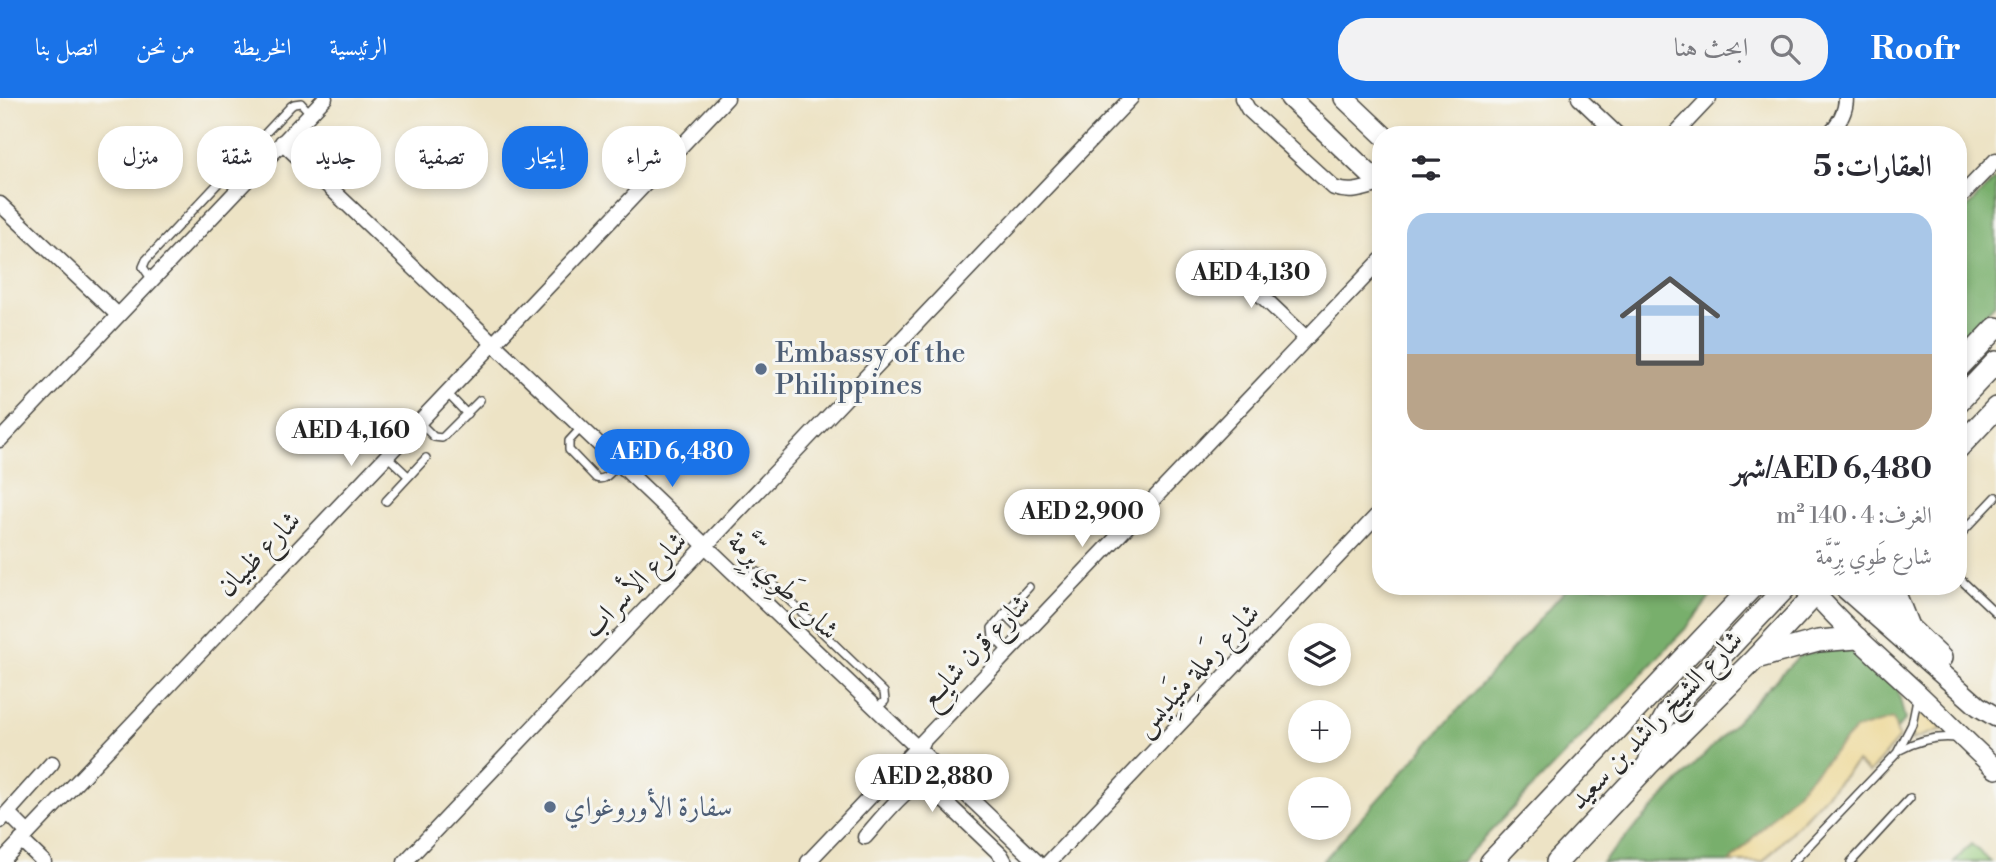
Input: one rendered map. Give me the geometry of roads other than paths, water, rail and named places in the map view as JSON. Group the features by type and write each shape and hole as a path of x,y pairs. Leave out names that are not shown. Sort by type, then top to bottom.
{"main road":[{"path":"1290,98 1372,176"},
{"path":"1344,98 1374,126"},
{"path":"1967,359 1996,328"},
{"path":"1967,393 1996,362"},
{"path":"1967,439 1996,408"},
{"path":"1727,614 1732,595"},
{"name":"شارع الشيخ راشد بن سعيد","path":"1492,862 1745,595"},
{"path":"1648,765 1657,732 1668,712 1778,595"},
{"name":"شارع الشيخ راشد بن سعيد","path":"1557,862 1648,765 1756,658 1810,595"},
{"path":"1822,595 1857,638 1996,769"},
{"path":"1852,595 1978,706 1996,717"},
{"path":"1876,595 1996,710"},
{"path":"1896,595 1908,624"},
{"path":"1756,658 1818,641 1857,638"}],"street":[{"path":"0,440 325,98"},
{"name":"شارع ظبيان","path":"1,862 727,98"},
{"name":"شارع الأسراب","path":"405,862 1131,98"},
{"path":"1242,98 1248,109 1334,188 1356,191 1372,186"},
{"path":"1579,98 1609,126"},
{"path":"1683,126 1709,98"},
{"path":"1835,126 1842,117 1846,98"},
{"name":"شارع طَوِي بِرِّمَّة","path":"282,142 1037,862"},
{"path":"1967,190 1996,160"},
{"path":"0,204 118,315"},
{"path":"1221,257 1306,338"},
{"name":"شارع قرن شايِع","path":"808,862 1372,269"},
{"name":"شارع رَملة مِنَيدِيس","path":"1049,862 1372,521"},
{"path":"44,862 25,837 4,817 52,763"},
{"path":"865,837 907,791 918,786 934,791 1002,855 1004,862"},
{"path":"968,824 982,809"}],"lane":[{"path":"152,280 143,267 146,260 273,125 294,104 301,103 310,113"},
{"path":"447,392 467,414"},
{"path":"419,422 434,437 442,438 480,400"},
{"path":"582,428 569,441 569,450 596,478 605,478 619,463"},
{"path":"387,456 408,476"},
{"path":"386,501 426,457"},
{"path":"1967,529 1993,507 1996,497"},
{"path":"1967,585 1996,612"},
{"path":"1008,652 992,632 994,624 1029,587"},
{"path":"1004,614 1024,635"},
{"path":"1793,862 1906,739 1912,724 1917,693"},
{"path":"1896,752 1928,739 1962,738"},
{"path":"1851,862 1910,798"}],"place":[{"name":"Embassy of the Philippines","path":"761,369"},
{"name":"سفارة الأوروغواي","path":"550,807"}]}
